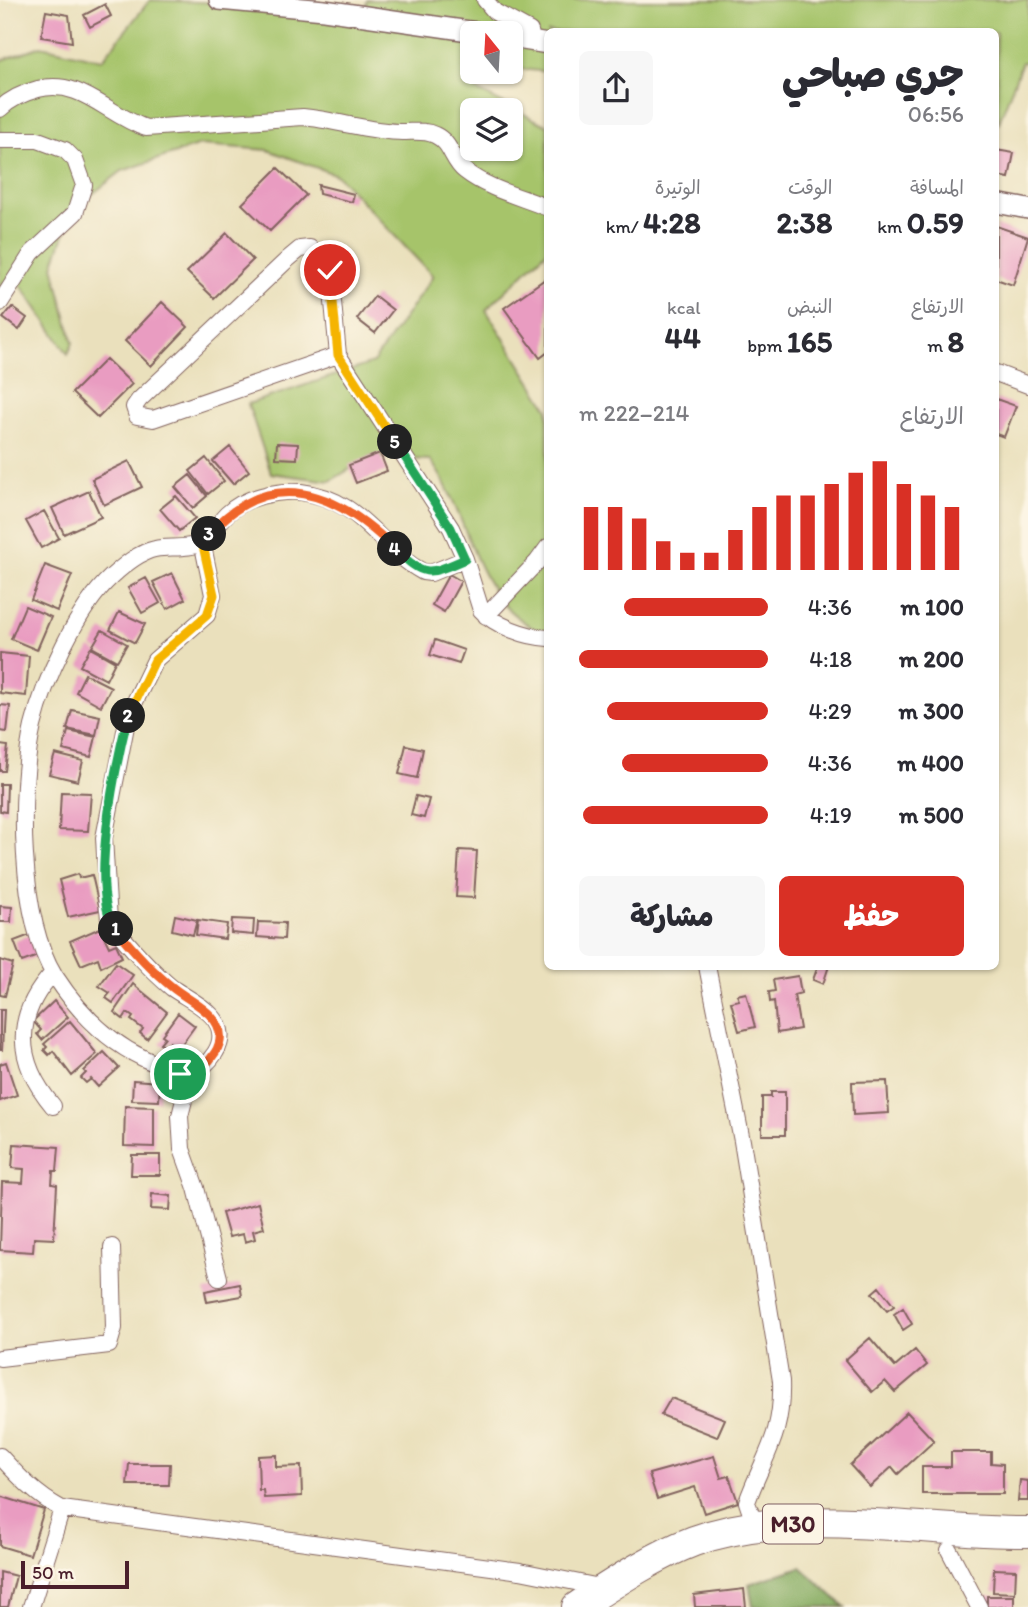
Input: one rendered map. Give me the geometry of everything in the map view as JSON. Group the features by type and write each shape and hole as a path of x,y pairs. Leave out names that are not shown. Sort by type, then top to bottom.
{"highway":[{"name":"M30","path":"607,1598 692,1542 755,1526 819,1524 983,1541 1028,1552"},
{"name":"M30","path":"578,1607 668,1574 710,1555 738,1547 797,1542 949,1550 1028,1532"}],"street":[{"path":"219,0 324,10 460,30"},
{"path":"485,0 495,12 530,31 540,43"},
{"path":"0,109 9,100 54,85 72,87 124,121 146,128 303,117 325,119 374,132 422,132 433,134 450,146 455,160 464,170 485,183 544,206"},
{"path":"0,140 38,141 65,150 75,160 84,185 75,213 32,253 0,303"},
{"path":"999,204 1028,209"},
{"path":"338,355 153,419 142,419 134,411 139,400 300,249 310,248 330,270 338,355 451,528 465,559 476,598 486,616 521,632 544,637"},
{"path":"999,374 1028,385"},
{"path":"219,1278 196,1188 182,1149 180,1116 187,1088 185,1079 111,1040 81,1010 53,973 32,918 28,894 26,789 29,753 43,697 76,626 109,578 152,549 194,545 202,541 229,511 251,500 276,493 300,492 344,506 423,572 431,573 465,559"},
{"path":"185,1079 204,1069 217,1052 219,1031 213,1017 172,987 109,922 104,838 128,716 155,660 207,615 214,595 202,541"},
{"path":"486,616 544,552"},
{"path":"709,970 742,1141 781,1381 782,1410 777,1434 747,1502 755,1526"},
{"path":"53,973 40,987 28,1009 22,1032 25,1055 42,1094 53,1106"},
{"path":"0,1358 109,1346 114,1328 112,1247"},
{"path":"0,1456 25,1484 45,1501 62,1509 520,1571 607,1598"},
{"path":"31,1607 62,1509"},
{"path":"949,1550 978,1607"}],"green space":[{"path":"150,0 365,9 367,0 1028,0 1028,63 1022,62 999,122 999,28 544,28 544,72 523,69 523,21 460,21 460,84 482,84 476,90 492,98 460,98 460,161 523,161 523,114 544,124 544,254 486,310 544,403 544,634 511,612 491,587 450,495 430,460 370,457 330,481 271,473 248,404 373,363 433,276 337,175 268,150 200,145 122,171 73,209 53,266 73,343 68,354 16,278 0,290 0,61 41,46 102,60"},
{"path":"801,1567 845,1607 753,1607 749,1584"}],"building":[{"path":"105,4 111,16 90,27 84,15"},
{"path":"46,11 69,15 72,42 41,37"},
{"path":"999,150 1014,153 1009,178 999,176"},
{"path":"278,168 306,195 270,231 242,204"},
{"path":"318,185 354,194 352,202 319,194"},
{"path":"999,227 1028,237 1013,285 999,280"},
{"path":"227,233 253,260 214,298 187,272"},
{"path":"544,280 544,355 540,358 504,308"},
{"path":"375,296 393,310 375,333 357,319"},
{"path":"162,302 188,327 151,366 125,341"},
{"path":"12,307 27,318 19,330 3,318"},
{"path":"106,359 132,384 98,418 72,393"},
{"path":"999,400 1016,406 1004,437 999,435"},
{"path":"277,443 298,444 297,459 276,458"},
{"path":"230,447 249,471 233,484 213,461"},
{"path":"380,453 387,471 356,483 349,465"},
{"path":"206,458 224,481 208,494 190,471"},
{"path":"129,461 142,487 104,505 92,479"},
{"path":"190,475 207,496 193,508 175,487"},
{"path":"89,491 101,517 64,534 52,508"},
{"path":"176,496 195,518 179,531 160,509"},
{"path":"44,511 59,538 41,548 26,521"},
{"path":"45,565 72,575 57,611 31,600"},
{"path":"172,573 185,599 167,609 153,582"},
{"path":"449,574 461,581 444,612 432,605"},
{"path":"146,578 160,603 142,613 128,588"},
{"path":"25,606 51,617 37,650 11,639"},
{"path":"119,612 145,624 135,643 110,630"},
{"path":"102,630 127,644 117,661 92,647"},
{"path":"435,640 464,650 459,664 430,655"},
{"path":"90,648 115,662 106,680 80,666"},
{"path":"0,653 29,656 26,696 0,693"},
{"path":"85,674 111,687 101,706 76,692"},
{"path":"0,705 10,706 7,732 0,731"},
{"path":"72,710 100,716 96,735 67,729"},
{"path":"68,731 96,737 91,757 63,750"},
{"path":"0,745 8,746 5,771 0,771"},
{"path":"406,745 423,749 417,778 399,774"},
{"path":"55,754 83,761 78,781 49,774"},
{"path":"0,784 7,784 6,812 0,811"},
{"path":"61,792 91,793 88,831 59,830"},
{"path":"416,796 429,799 424,818 411,815"},
{"path":"459,850 477,851 474,898 456,897"},
{"path":"78,874 79,878 92,875 100,910 68,917 59,880"},
{"path":"0,906 12,907 11,922 0,922"},
{"path":"175,915 197,920 193,935 172,930"},
{"path":"232,919 254,920 253,935 231,933"},
{"path":"198,920 227,924 225,939 196,935"},
{"path":"258,922 285,923 284,939 257,937"},
{"path":"100,928 109,947 116,944 122,957 101,967 98,958 81,965 70,941"},
{"path":"30,935 38,956 22,962 14,941"},
{"path":"0,960 13,964 5,996 0,995"},
{"path":"116,963 133,975 113,1003 106,998 110,993 99,986"},
{"path":"817,970 828,970 823,984 813,980"},
{"path":"798,976 801,993 794,995 800,1029 777,1033 774,1001 770,1002 769,992 775,991 773,980"},
{"path":"133,984 167,1012 147,1039 140,1033 143,1029 131,1020 133,1017 127,1013 123,1019 114,1012"},
{"path":"746,993 755,1027 739,1031 731,1002 739,1000 737,995"},
{"path":"54,1001 68,1017 42,1040 37,1034 41,1030 33,1021"},
{"path":"0,1010 4,1010 2,1050 0,1050"},
{"path":"178,1013 195,1026 179,1048 170,1042 166,1047 160,1043 165,1037 162,1035"},
{"path":"70,1021 97,1054 72,1076 53,1051 49,1055 44,1050 47,1047 44,1044"},
{"path":"104,1052 119,1068 98,1087 91,1079 86,1083 81,1078 86,1073 84,1071"},
{"path":"6,1062 17,1095 0,1101 0,1064"},
{"path":"133,1080 160,1082 159,1101 132,1100"},
{"path":"887,1081 889,1113 853,1115 852,1082"},
{"path":"771,1092 785,1092 785,1135 762,1135 762,1097 771,1097"},
{"path":"125,1106 154,1107 154,1147 124,1146"},
{"path":"14,1144 59,1147 57,1171 53,1171 52,1184 57,1185 54,1239 34,1238 33,1252 0,1250 2,1182 23,1183 24,1169 12,1168"},
{"path":"132,1155 160,1155 160,1175 131,1175"},
{"path":"152,1194 171,1196 170,1210 151,1209"},
{"path":"258,1203 264,1228 253,1231 255,1239 245,1242 243,1234 229,1237 222,1213"},
{"path":"240,1284 242,1296 207,1302 205,1291"},
{"path":"879,1287 894,1306 887,1311 872,1293"},
{"path":"903,1308 912,1324 903,1330 894,1314"},
{"path":"870,1338 895,1367 915,1350 927,1365 895,1392 885,1381 872,1392 845,1360"},
{"path":"671,1398 725,1419 717,1437 661,1415"},
{"path":"907,1412 934,1441 898,1474 892,1467 870,1487 850,1465"},
{"path":"951,1452 991,1452 991,1463 1003,1464 1003,1494 922,1494 922,1467 951,1467"},
{"path":"276,1455 276,1467 301,1466 302,1496 264,1498 263,1490 259,1490 258,1456"},
{"path":"714,1456 721,1478 729,1476 738,1502 704,1513 695,1487 657,1499 649,1474"},
{"path":"129,1464 170,1464 169,1485 127,1485"},
{"path":"1020,1480 1028,1481 1028,1501 1018,1501"},
{"path":"0,1496 44,1510 30,1555 0,1546"},
{"path":"994,1569 1016,1570 1015,1593 993,1592"},
{"path":"0,1572 16,1576 8,1607 0,1607"},
{"path":"744,1589 746,1607 695,1607 694,1595"},
{"path":"987,1596 1014,1596 1014,1607 987,1607"}],"route":[{"path":"180,1074 185,1079 204,1069 217,1052 219,1031 213,1017 172,987 109,922 104,838 113,777 128,716 155,660 207,615 214,595 202,541 229,511 251,500 276,493 300,492 344,506 423,572 431,573 465,559 451,528 338,355 330,270"}]}
